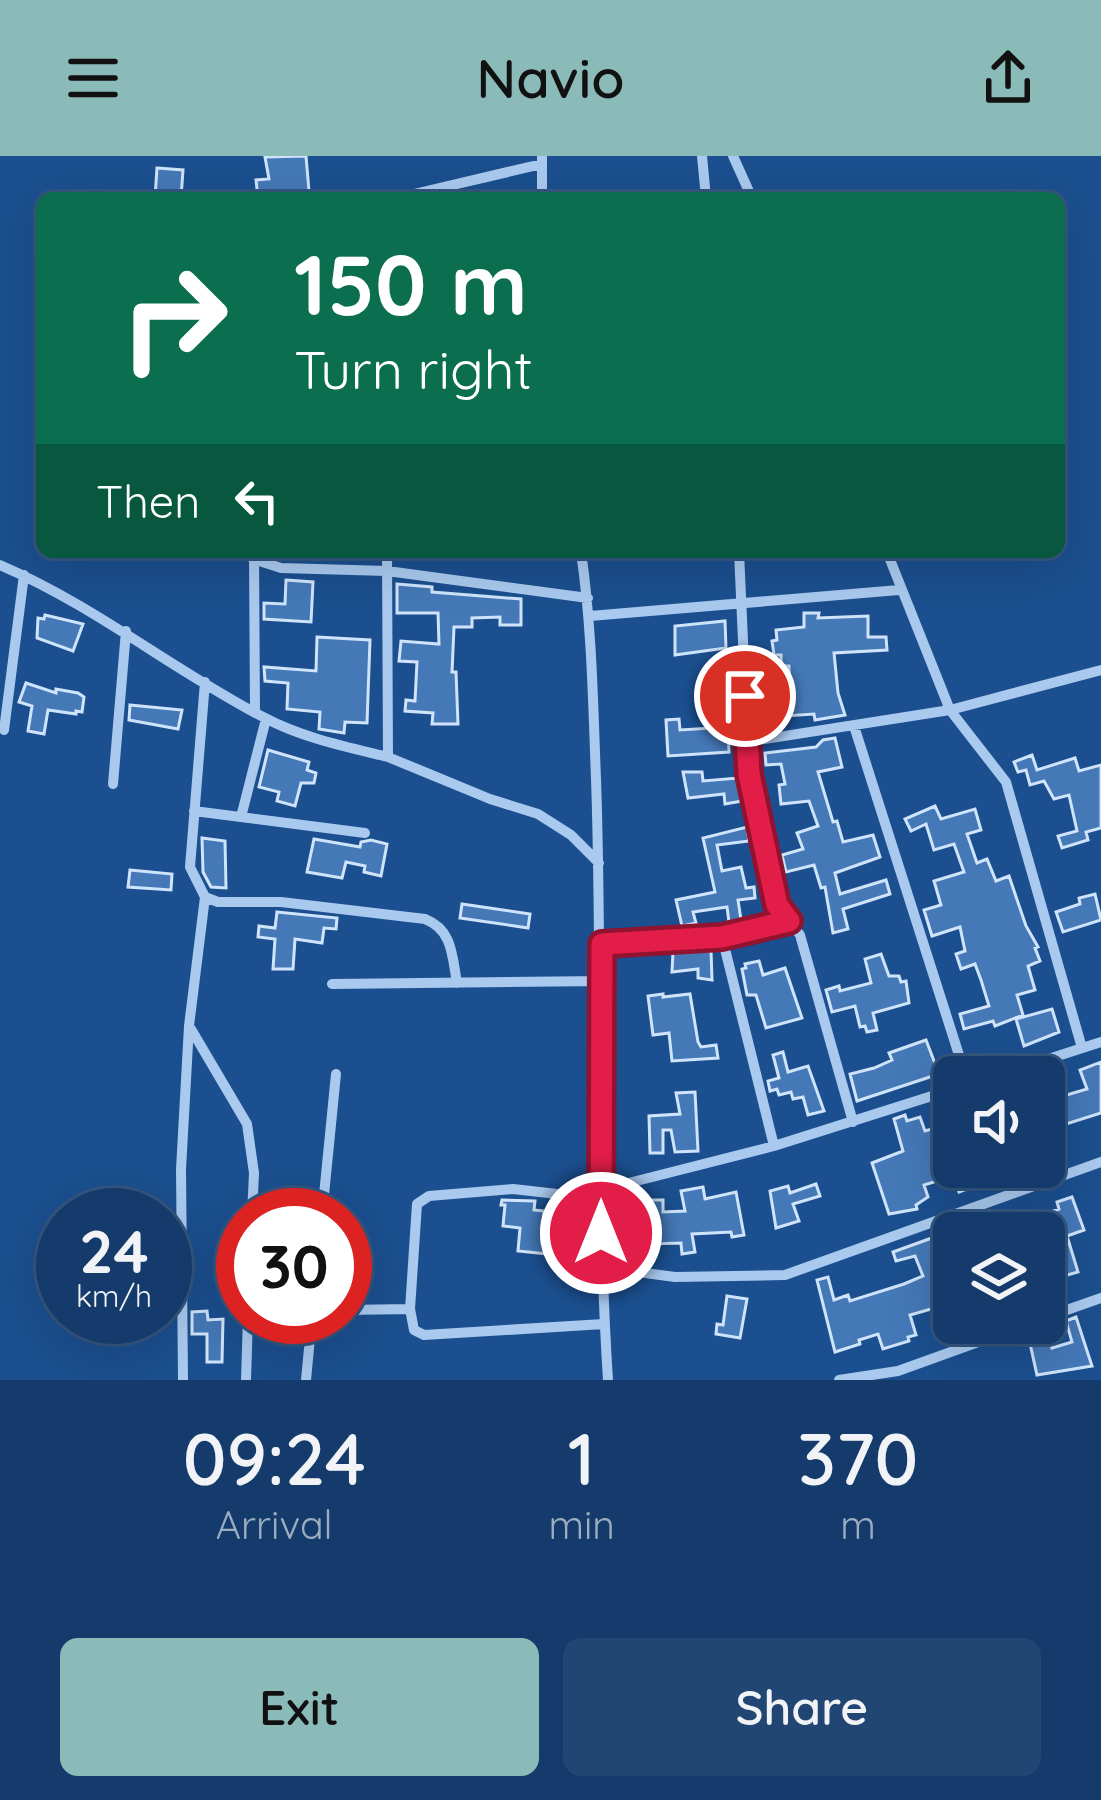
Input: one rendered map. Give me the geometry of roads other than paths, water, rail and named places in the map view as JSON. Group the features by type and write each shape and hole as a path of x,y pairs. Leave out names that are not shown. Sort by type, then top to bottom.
{"street":[{"path":"702,156 705,192"},
{"path":"733,156 749,192"},
{"path":"420,192 542,160 542,192"},
{"path":"242,817 261,715 254,558"},
{"path":"258,558 281,568 387,571 588,598"},
{"path":"387,558 388,757"},
{"path":"582,558 590,616 602,944 601,1267 608,1380"},
{"path":"740,558 746,742 777,905 800,935 853,1122"},
{"path":"889,558 950,710 1006,782 1082,1048"},
{"path":"0,565 126,632 261,715 538,814 571,835 599,863"},
{"path":"4,730 24,575"},
{"path":"590,616 899,590"},
{"path":"113,784 126,632"},
{"path":"746,742 950,710 1101,670"},
{"path":"183,1380 181,1169 189,1026 205,897 190,867 205,682"},
{"path":"854,726 959,1056"},
{"path":"194,811 365,833"},
{"path":"205,897 218,902 280,902 425,919 439,924 448,937 457,982"},
{"path":"602,944 722,937 789,921"},
{"path":"722,937 774,1146"},
{"path":"332,984 602,981"},
{"path":"189,1026 248,1124 253,1188"},
{"path":"1057,1056 1101,1042"},
{"path":"325,1188 336,1074"},
{"path":"604,1324 424,1335 414,1330 410,1309 417,1204 428,1196 513,1189 601,1195 933,1097"},
{"path":"601,1267 675,1277 785,1275 1101,1162"},
{"path":"1065,1311 1101,1298"},
{"path":"372,1310 410,1309"},
{"path":"246,1380 247,1344"},
{"path":"306,1380 309,1344"},
{"path":"839,1380 899,1376 979,1344"}]}
